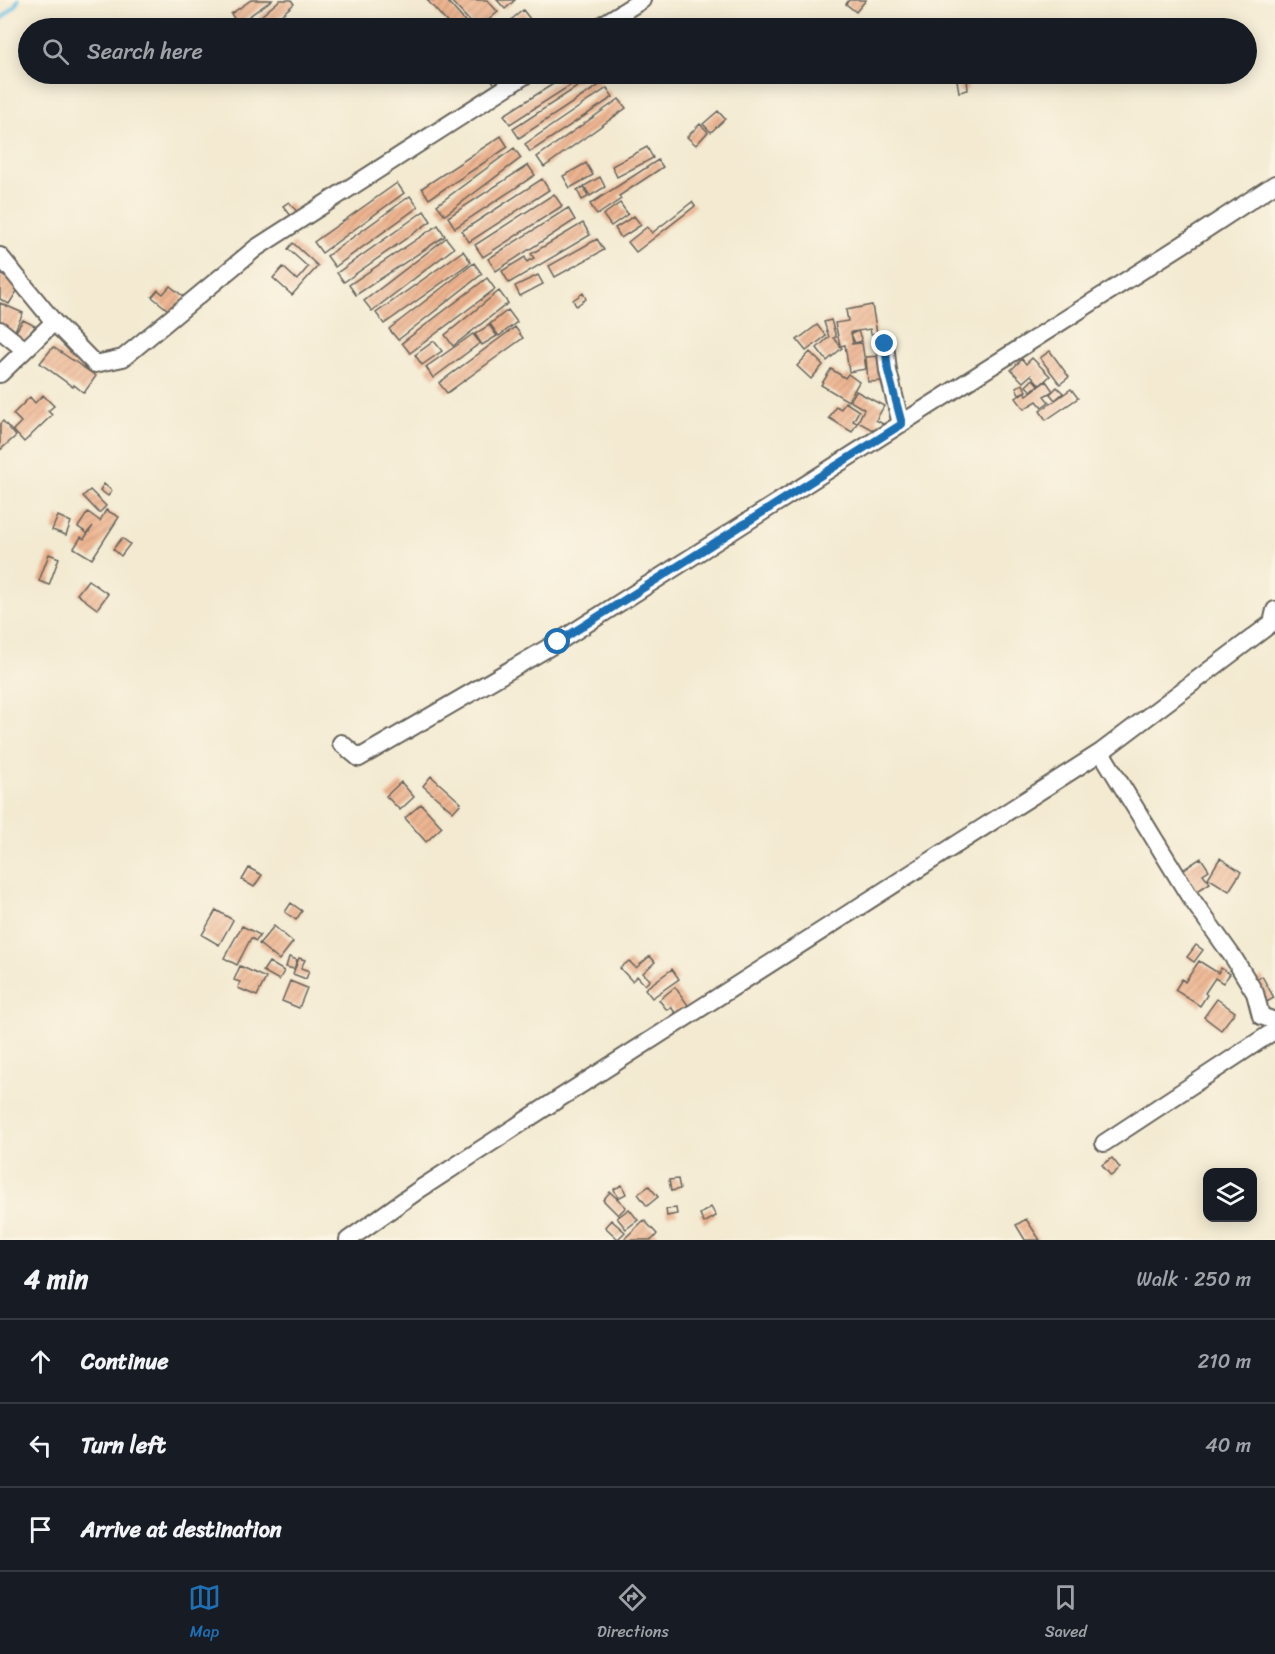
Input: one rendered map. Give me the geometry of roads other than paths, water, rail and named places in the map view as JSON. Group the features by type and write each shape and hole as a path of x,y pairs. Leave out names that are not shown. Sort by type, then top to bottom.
{"street":[{"path":"613,18 642,0"},
{"path":"0,256 54,322 95,364 123,358 256,248 511,84"},
{"path":"341,743 359,758 558,642 1275,184"},
{"path":"0,374 54,322"},
{"path":"0,330 25,350"},
{"path":"885,344 888,371 902,424"},
{"path":"348,1240 420,1189 549,1105 1101,752 1274,619"},
{"path":"1101,752 1188,894 1245,976 1271,1022 1104,1143"}],"waterway":[{"path":"0,20 18,0"}]}
